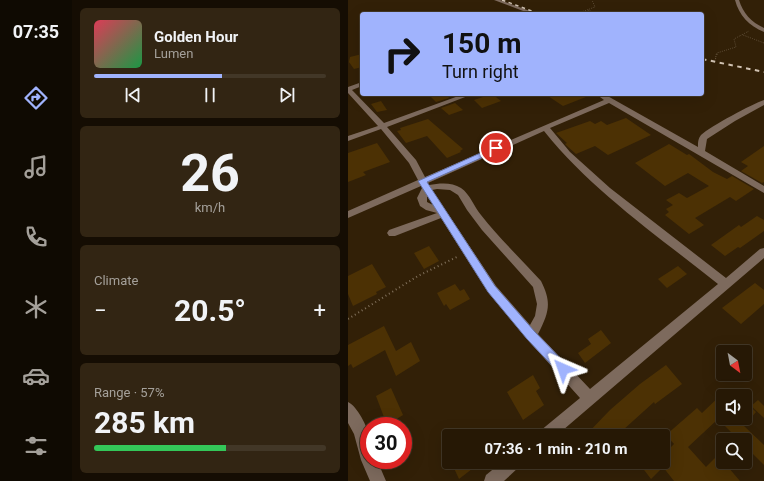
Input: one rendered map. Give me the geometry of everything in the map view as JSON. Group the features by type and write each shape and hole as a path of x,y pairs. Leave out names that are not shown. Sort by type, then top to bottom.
{"street":[{"path":"496,0 530,12"},
{"path":"737,0 739,10 750,22 762,29"},
{"path":"360,85 348,89 362,102 412,162 441,212 492,289 531,335 590,399"},
{"path":"348,139 464,96"},
{"path":"603,96 764,190"},
{"path":"348,216 424,184 545,127 610,100"},
{"path":"701,152 702,140 704,137 732,119 764,102"},
{"path":"545,127 567,154 607,190 725,283"},
{"path":"424,184 450,187 457,189 463,194 469,206 486,228 536,284 544,301 542,310 531,335"},
{"path":"392,233 441,212"},
{"path":"554,429 725,283 764,252"},
{"path":"348,409 360,431"},
{"path":"373,469 378,481"},
{"path":"492,481 506,469"}],"path":[{"path":"582,12 595,6 592,0"},
{"path":"588,10 593,12"},
{"path":"717,60 715,58 717,53 736,47 737,45 734,39 749,31 762,29"},
{"path":"744,35 764,42"},
{"path":"348,319 418,276 467,253"}],"building":[{"path":"360,54 360,68 354,69 349,62 350,57"},
{"path":"430,96 448,96 449,98 436,102"},
{"path":"486,96 495,96 501,101 482,108 474,100"},
{"path":"548,96 588,96 563,106"},
{"path":"381,101 387,110 377,112 371,104"},
{"path":"455,103 463,110 449,115 441,108"},
{"path":"626,118 651,135 608,155 595,146 576,154 556,133 590,121 595,124 601,121 607,125"},
{"path":"428,119 463,149 460,151 461,152 447,158 427,136 406,143 397,131 401,130 400,128"},
{"path":"377,143 390,162 363,172 366,175 348,182 348,153"},
{"path":"669,144 687,155 689,154 713,172 727,179 732,176 754,189 736,201 730,197 695,218 704,225 689,234 665,215 669,212 666,209 673,205 666,200 679,193 687,198 709,186 688,173 665,186 635,163"},
{"path":"764,146 764,182 762,183 741,171 748,166 741,162"},
{"path":"757,216 764,220 764,231 740,248 738,247 725,256 711,245 739,225 741,227"},
{"path":"429,246 439,261 424,269 414,253"},
{"path":"372,264 386,287 376,292 377,294 353,306 348,294 348,276"},
{"path":"678,266 687,274 667,288 658,279"},
{"path":"755,283 764,290 764,304 741,324 722,308"},
{"path":"455,284 460,291 464,289 470,299 450,310 446,304 444,306 437,293"},
{"path":"384,326 396,351 411,342 420,361 396,376 385,350 353,368 351,364 348,366 348,345"},
{"path":"601,330 611,343 585,363 578,353 591,344 588,339"},
{"path":"666,365 682,384 655,404 654,402 624,429 592,429 610,410 640,384"},
{"path":"533,375 540,388 536,391 544,405 523,420 507,392"},
{"path":"391,388 403,415 400,417 384,417 376,396"},
{"path":"716,400 716,421 688,447 706,467 716,457 716,469 730,469 740,481 674,481 665,469 670,469 670,448 674,444 670,440 670,432 697,408 702,413"},
{"path":"758,400 764,406 764,418 752,407"},
{"path":"752,408 756,412 752,417"},
{"path":"724,425 745,425 744,426 751,433 732,433"},
{"path":"752,434 764,445 764,465 752,453"},
{"path":"454,469 472,469 459,479"},
{"path":"643,469 661,469 651,479"}],"railway":[{"path":"502,0 535,12"},
{"path":"704,59 764,72"}],"route":[{"path":"496,148 422,181 477,269 492,289 531,335 563,369"}]}
